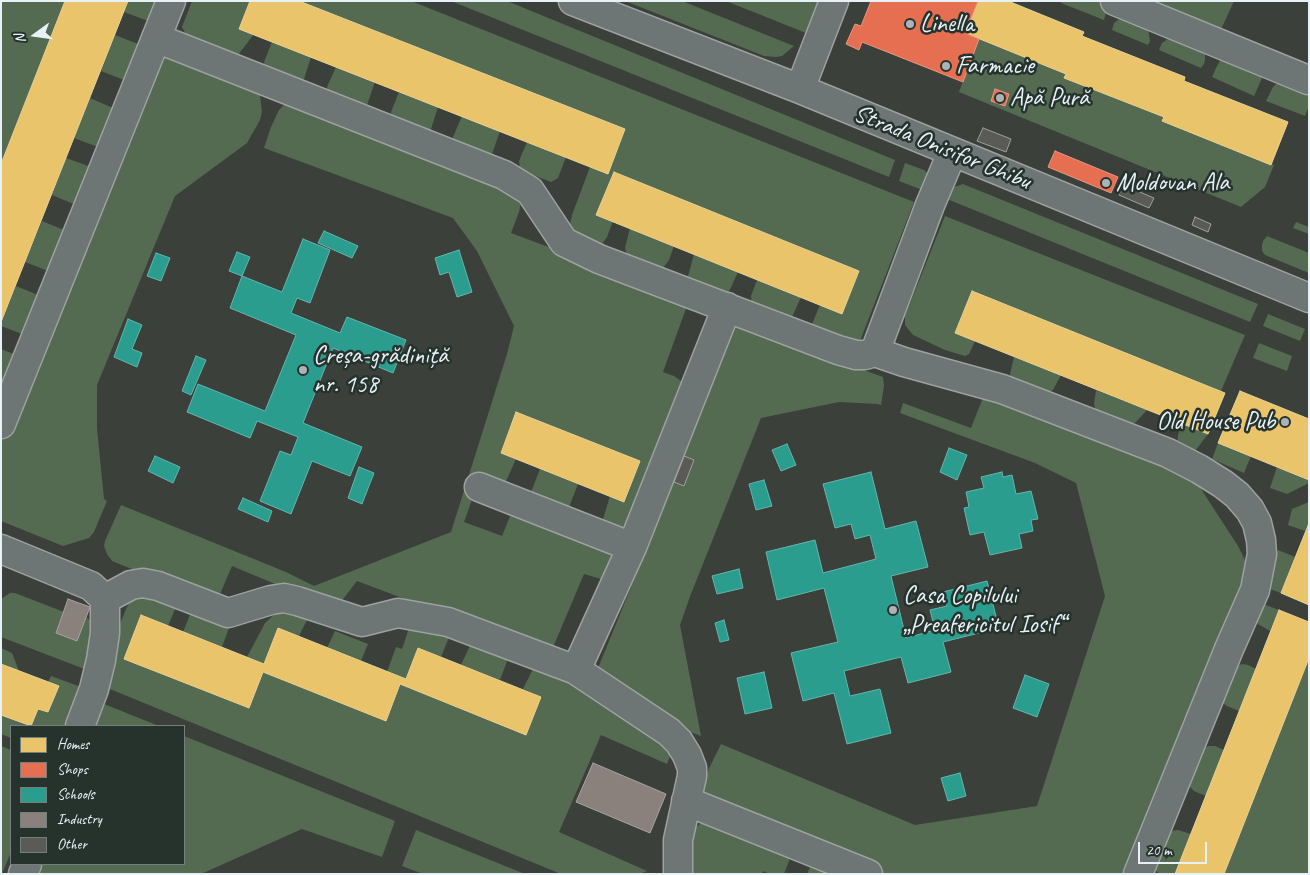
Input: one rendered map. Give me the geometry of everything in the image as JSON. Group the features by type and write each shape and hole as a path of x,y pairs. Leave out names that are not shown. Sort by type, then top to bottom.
{"street":[{"path":"1,424 171,1"},
{"name":"Strada Onisifor Ghibu","path":"573,1 800,89 1309,298"},
{"path":"800,89 834,1"},
{"path":"1115,1 1308,80"},
{"path":"156,38 504,175 530,191 564,242 599,259 838,350 856,355 875,352 1002,389 1168,453 1223,484 1250,510 1257,523 1262,554 1255,590 1229,649 1138,874"},
{"path":"875,352 952,152"},
{"path":"576,670 632,547 727,307"},
{"path":"479,487 632,547"},
{"path":"1,549 91,586 105,599 105,633 101,660 94,689 80,725"},
{"path":"105,599 131,585 144,583 158,586 228,613 284,598 362,622 398,613 448,622 576,670 669,732 680,742 687,755 692,768 692,776 678,840 678,874"},
{"path":"686,801 868,874"}],"green space":[{"path":"1,1 65,1 1,164"},
{"path":"128,1 156,1 148,21 124,12"},
{"path":"192,1 250,1 239,28 254,34 235,59 189,40 182,27"},
{"path":"299,1 411,1 914,202 860,341 855,344 819,331 812,324 820,305 842,313 859,271 614,172 596,215 613,221 602,244 594,246 569,229 572,215 590,167 608,173 625,129"},
{"path":"451,1 507,1 895,160 889,177"},
{"path":"625,1 682,1 794,46 782,56 764,56"},
{"path":"726,1 819,1 806,33"},
{"path":"1061,1 1099,1 1104,5 1106,12 1104,20 1061,3"},
{"path":"1140,1 1234,1 1219,34"},
{"path":"1126,14 1147,23 1150,41 1148,45 1112,30 1114,23"},
{"path":"115,35 138,44 124,80 101,71"},
{"path":"1173,35 1205,51 1205,60 1201,68 1159,50 1162,43"},
{"path":"979,39 1066,74 1064,78 1164,117 1163,121 1274,165 1265,187 1241,207 959,92"},
{"path":"272,42 311,57 304,79 296,83 266,71 264,62"},
{"path":"162,53 253,86 260,95 262,112 260,120 247,143 175,196 97,385 97,428 104,499 107,501 94,532 89,538 63,546 1,521 1,438 49,323 62,309 80,266 79,245"},
{"path":"1226,56 1259,72 1262,78 1254,96 1212,77 1221,59"},
{"path":"336,67 375,82 367,105 359,109 329,96 327,87"},
{"path":"1278,82 1309,88 1309,106 1305,116 1266,101 1273,87"},
{"path":"399,92 438,107 431,129 423,133 393,121 391,112"},
{"path":"90,98 113,108 98,147 74,138"},
{"path":"292,102 518,194 521,202 511,233 683,297 688,303 663,372 681,381 685,388 629,529 622,534 602,526 603,519 610,496 625,502 640,461 517,412 501,453 516,459 503,488 474,494 464,522 502,536 513,509 623,553 607,579 584,574 554,645 551,648 533,647 357,581 340,603 323,604 232,566 218,597 209,600 112,561 107,554 104,546 105,541 121,505 286,572 314,586 451,532 514,326 477,251 453,218 264,148 279,110 285,104"},
{"path":"462,116 500,131 492,154 485,158 454,146 453,137"},
{"path":"527,142 566,157 558,178 551,182 520,170 519,161"},
{"path":"66,158 91,167 76,205 52,195"},
{"path":"905,163 924,170 929,175 925,191 899,181"},
{"path":"963,184 1258,304 1250,322 947,199 951,189"},
{"path":"945,216 1245,335 1221,391 972,291 955,333 975,341 969,354 965,356 945,350 913,335 905,325 905,316"},
{"path":"42,221 64,230 48,271 25,262"},
{"path":"1296,222 1309,227 1309,234 1293,228"},
{"path":"630,228 674,246 669,260 663,268 656,270 628,258 625,248"},
{"path":"1267,236 1309,253 1309,273 1265,255 1262,251 1262,246"},
{"path":"694,254 738,272 727,296 687,280"},
{"path":"757,280 801,297 789,320 752,305 751,296"},
{"path":"16,286 38,295 22,334 1,326"},
{"path":"1268,314 1305,329 1300,341 1263,326"},
{"path":"735,324 883,377 884,386 881,405 839,402 761,418 680,625 701,736 680,728 596,673 674,482"},
{"path":"1259,343 1292,356 1287,371 1253,358"},
{"path":"1,349 16,355 1,391"},
{"path":"1014,357 1061,375 1053,390 1044,394 1012,382 1010,374"},
{"path":"1096,390 1147,410 1136,422 1127,427 1096,411 1094,404"},
{"path":"984,395 1192,475 1245,560 1247,570 1125,874 883,874 712,806 698,791 721,744 915,825 1037,806 1105,596 1076,483 1035,463 900,413 903,403 971,428"},
{"path":"1182,424 1208,434 1195,451 1189,453 1177,446"},
{"path":"1218,443 1251,456 1244,473 1212,459"},
{"path":"1277,467 1309,480 1309,483 1287,494 1270,488"},
{"path":"540,469 578,484 566,515 528,500"},
{"path":"1309,502 1309,523 1305,531 1288,525 1292,509"},
{"path":"1278,550 1295,557 1281,593 1264,587"},
{"path":"10,593 15,593 64,612 56,633 77,641 86,617 93,623 87,670 1,637 1,599"},
{"path":"137,594 176,607 168,626 141,615 124,659 248,708 263,672 385,721 400,684 526,735 541,697 523,689 537,661 673,748 667,764 601,735 559,832 647,871 640,874 561,874 105,687 113,640 130,600"},
{"path":"1258,602 1279,610 1270,631 1258,624 1254,618"},
{"path":"279,610 307,620 299,636 278,628 264,664 247,657 265,623"},
{"path":"191,612 229,628 222,647 183,632"},
{"path":"409,628 452,630 441,657 419,648 406,679 387,672 396,647 402,649"},
{"path":"335,631 368,644 361,661 327,648"},
{"path":"473,639 510,653 500,680 461,665"},
{"path":"1,648 12,653 19,671 1,664"},
{"path":"1309,658 1309,874 1224,874"},
{"path":"1242,664 1256,669 1239,711 1221,702 1235,667"},
{"path":"51,676 84,688 68,725 31,725 38,709 48,712 59,687 48,682"},
{"path":"104,704 156,725 95,725"},
{"path":"1,715 26,725 10,725 10,738 1,734"},
{"path":"185,736 395,821 382,857 302,829 201,874 37,874 41,865 185,865"},
{"path":"1,746 10,750 10,854 1,874"},
{"path":"1215,746 1224,750 1206,796 1194,791 1189,783 1201,749"},
{"path":"703,822 789,854 789,861 784,874 770,874 763,871 762,874 687,874 690,831"},
{"path":"416,830 525,874 423,874 402,866"},
{"path":"1178,830 1191,834 1175,874 1160,874 1154,866 1166,834"},
{"path":"813,865 844,874 807,874"}],"building: Homes":[{"path":"65,1 128,1 1,322 1,164"},
{"path":"250,1 299,1 625,129 608,174 239,29"},
{"path":"978,1 1008,1 1084,32 1082,36 1185,77 1184,81 1288,122 1271,165 1162,121 1164,117 1064,78 1066,74 965,33"},
{"path":"614,172 859,271 842,314 596,215"},
{"path":"972,291 1225,393 1208,434 955,333"},
{"path":"1240,391 1309,419 1309,480 1218,443"},
{"path":"516,412 640,461 624,502 501,453"},
{"path":"1309,523 1309,605 1281,593"},
{"path":"1279,610 1309,622 1309,658 1224,874 1175,874"},
{"path":"141,615 264,664 278,628 406,679 418,648 541,697 526,735 400,684 386,721 263,672 249,708 124,659"},
{"path":"1,664 59,686 48,712 38,709 31,725 1,715"}],"building: Shops":[{"path":"871,1 978,1 965,33 979,39 963,82 862,42 859,50 846,44 855,24 861,26"},
{"name":"Apă Pură","path":"995,89 1009,94 1005,106 991,101"},
{"path":"1055,151 1118,177 1111,193 1048,167"}],"building: Schools":[{"path":"324,231 358,246 352,258 318,243"},
{"path":"303,239 330,250 310,303 297,298 291,313 340,333 347,317 406,340 393,373 333,348 303,423 362,447 350,476 312,461 291,514 260,501 280,451 291,455 298,437 257,421 250,438 187,412 198,384 265,411 296,335 230,308 242,276 282,292"},
{"path":"459,250 472,292 457,297 449,272 440,275 435,258"},
{"path":"237,252 250,257 242,276 229,271"},
{"path":"156,253 170,258 161,281 147,276"},
{"path":"128,319 142,325 132,349 142,353 137,367 114,357"},
{"path":"196,356 206,360 191,395 182,391"},
{"path":"787,444 796,465 781,471 772,450"},
{"path":"949,448 967,455 957,480 940,472"},
{"path":"155,456 180,467 173,483 148,471"},
{"path":"359,467 374,473 362,504 348,498"},
{"path":"871,472 885,529 916,521 928,567 891,576 906,638 935,630 930,610 947,606 943,592 987,581 999,628 943,642 951,672 908,683 901,657 844,671 850,696 880,689 891,733 847,744 834,693 803,701 791,653 838,642 824,588 777,600 766,552 815,540 823,573 876,559 870,535 855,539 851,524 835,528 823,484"},
{"path":"1002,472 1003,477 1012,475 1016,494 1031,491 1038,519 1031,520 1033,531 1019,534 1022,548 990,555 984,532 970,535 964,508 969,507 966,492 984,488 981,477"},
{"path":"764,480 772,506 756,510 749,484"},
{"path":"243,498 272,511 268,522 238,509"},
{"path":"739,569 743,588 717,594 712,576"},
{"path":"724,620 729,640 720,642 715,623"},
{"path":"764,672 772,708 745,714 737,678"},
{"path":"1025,675 1049,684 1037,717 1013,708"},
{"path":"960,773 966,796 948,801 941,778"}],"building: Industry":[{"path":"68,599 90,607 77,641 56,633"},
{"path":"593,763 666,794 650,833 576,802"}],"building: Other":[{"path":"983,128 1011,139 1006,152 977,141"},
{"path":"1123,185 1154,198 1149,208 1119,195"},
{"path":"1195,217 1211,224 1208,232 1192,225"},
{"path":"684,456 694,460 684,486 674,482"}],"place":[{"name":"Linella","path":"910,24"},
{"name":"Farmacie","path":"946,66"},
{"name":"Apă Pură","path":"1000,98"},
{"name":"Moldovan Ala","path":"1106,183"},
{"name":"Creșa-grădiniță nr. 158","path":"303,370"},
{"name":"Old House Pub","path":"1285,422"},
{"name":"Casa Copilului „Preafericitul Iosif“","path":"893,610"}]}
